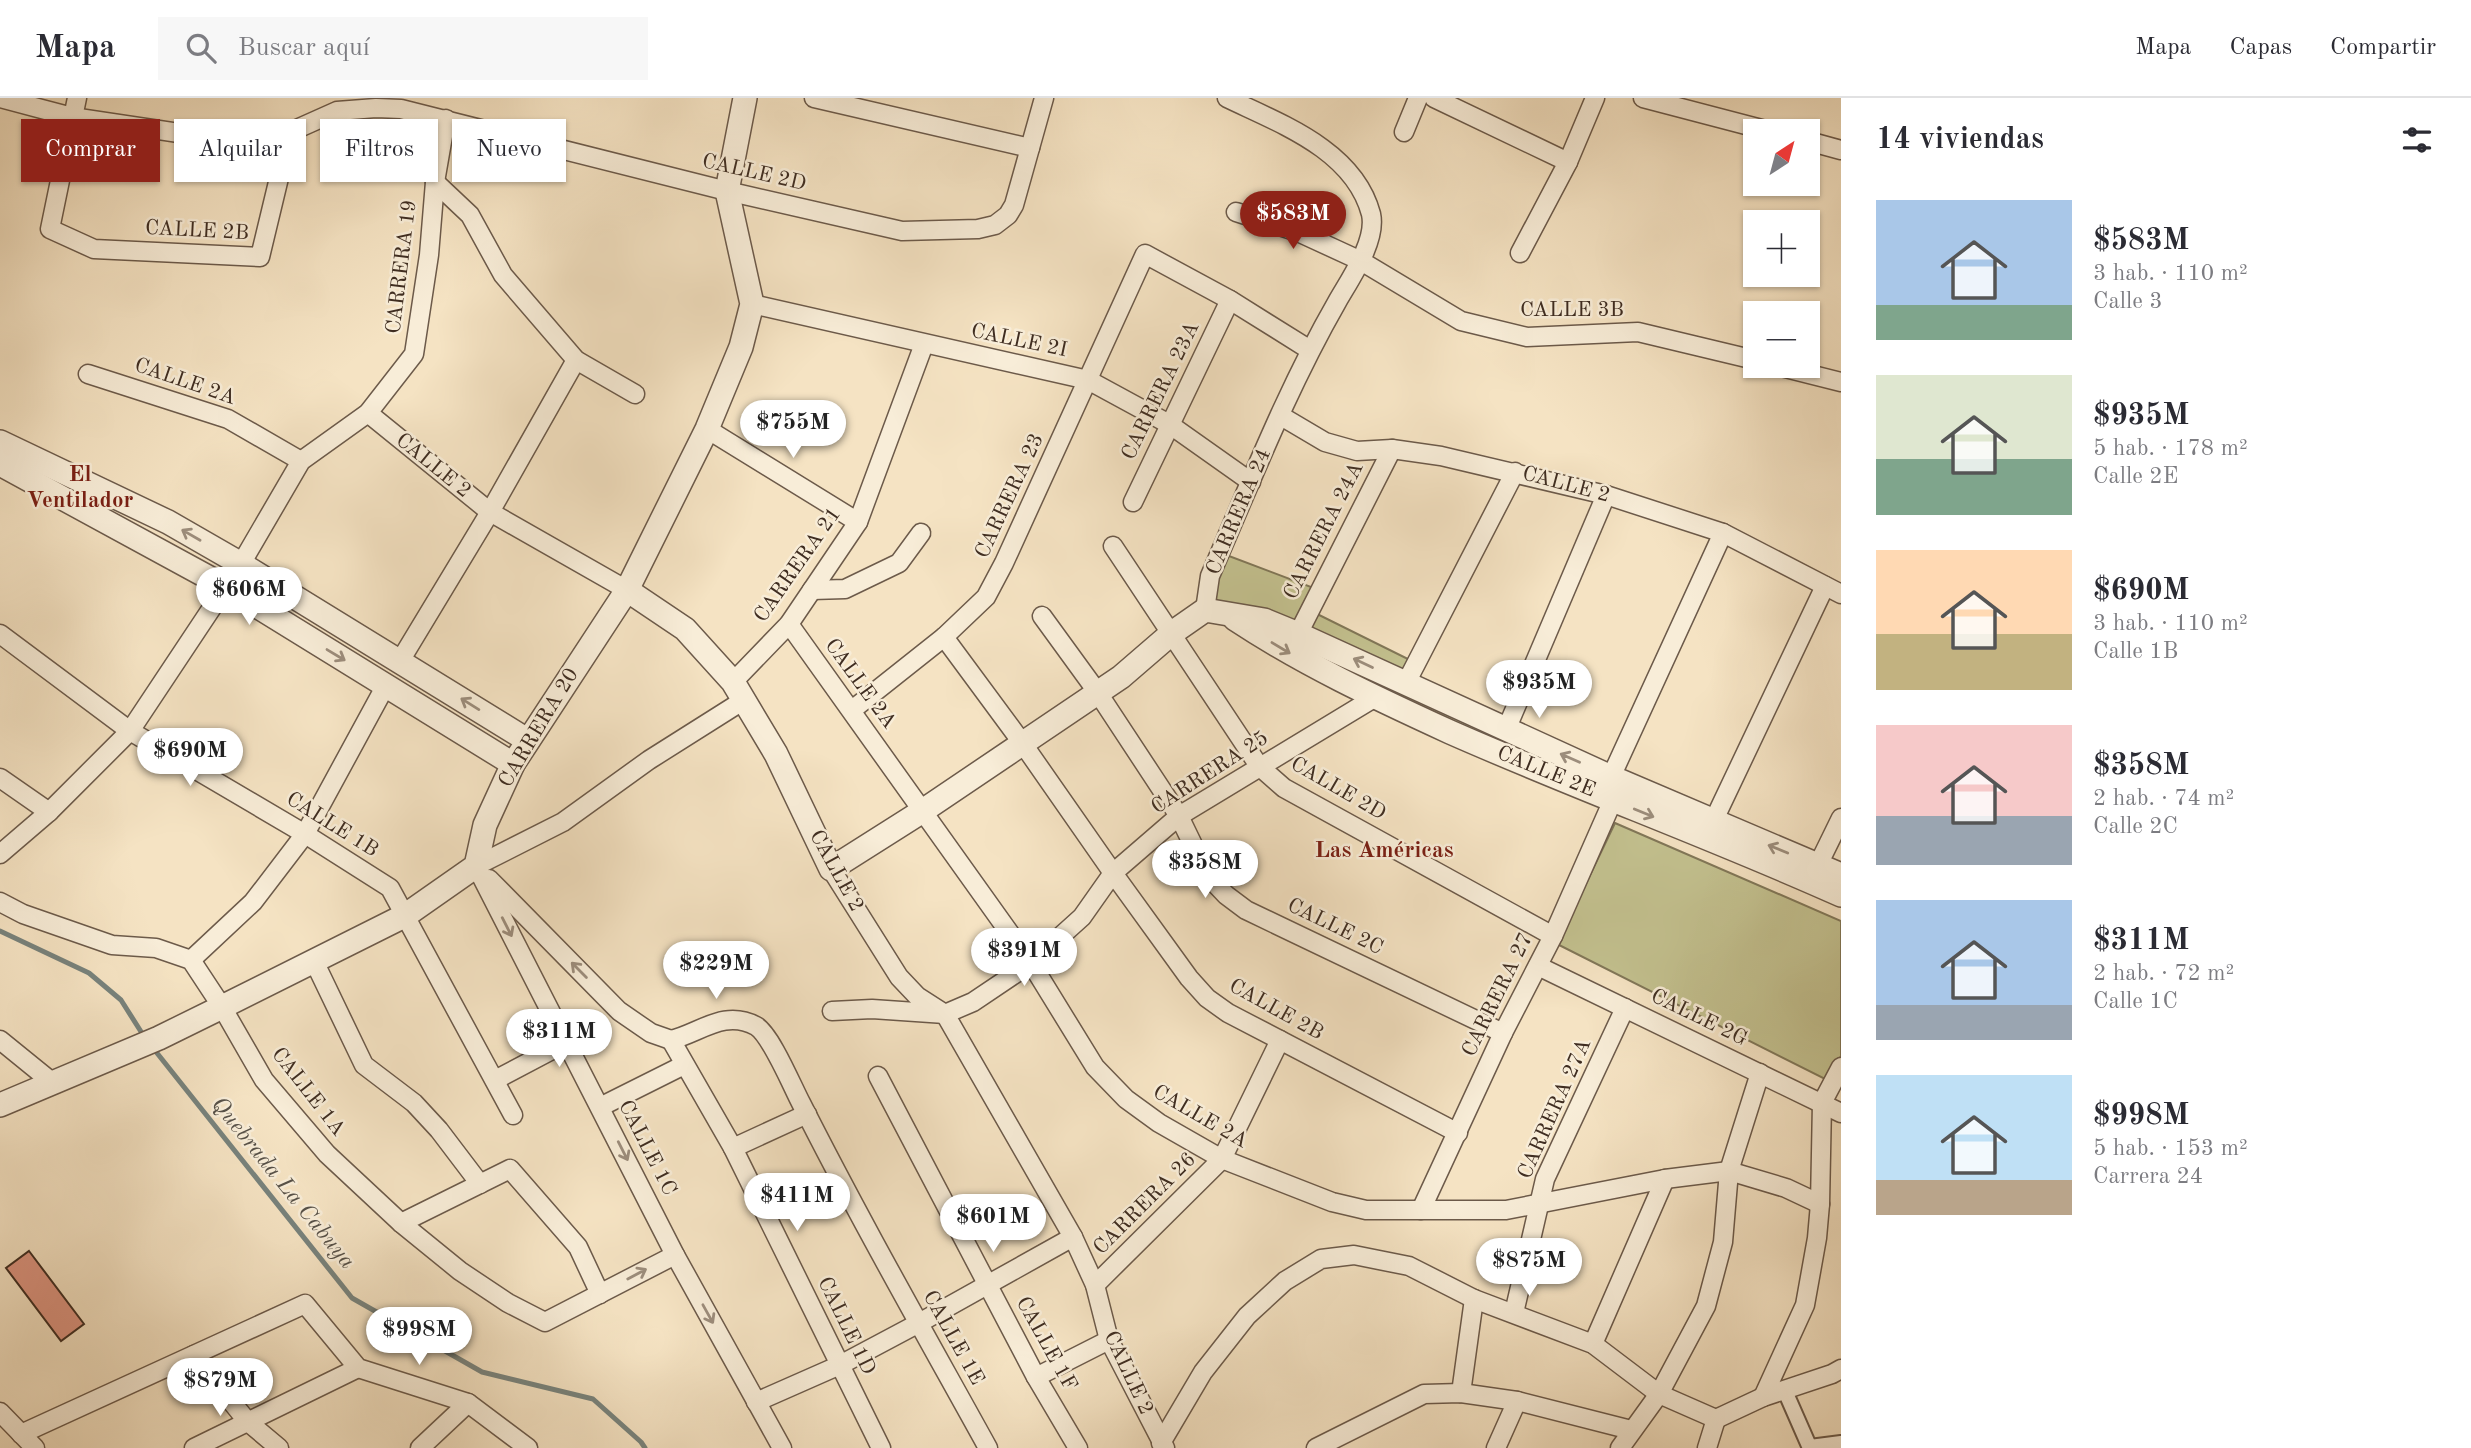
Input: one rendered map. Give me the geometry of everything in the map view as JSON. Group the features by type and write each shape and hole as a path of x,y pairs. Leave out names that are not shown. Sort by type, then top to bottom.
{"street":[{"path":"0,98 72,117 174,132"},
{"path":"72,117 77,98"},
{"name":"CARRERA 20","path":"476,866 485,825 513,764 627,590 707,429 741,347 752,304 727,191 745,98"},
{"path":"814,98 1030,148"},
{"name":"CALLE 2D","path":"336,105 401,109 446,119 727,191 902,231 978,229 995,225 1008,215 1014,205 1044,98"},
{"name":"CARRERA 24","path":"1214,611 1210,576 1310,350 1361,261 1371,234 1371,217 1367,204 1350,175 1331,154 1305,136 1227,98"},
{"path":"1404,132 1418,98"},
{"path":"1434,98 1568,162"},
{"path":"1520,253 1568,162 1595,98"},
{"path":"1643,98 1743,124"},
{"path":"306,123 336,105"},
{"name":"CALLE 2B","path":"72,117 50,229 94,249 260,257 278,182"},
{"name":"CARRERA 19","path":"438,165 446,119"},
{"path":"1820,144 1841,150"},
{"path":"435,182 470,215 502,275 576,360 635,394"},
{"name":"CARRERA 19","path":"0,854 49,812 131,730 241,564 301,461 368,413 414,354 429,255 435,182"},
{"name":"CALLE 3B","path":"1236,212 1298,232 1361,261 1461,321 1527,337 1638,332 1743,357"},
{"name":"CARRERA 23","path":"852,710 944,637 986,597 1145,254 1230,300"},
{"path":"1230,300 1310,350"},
{"name":"CARRERA 23A","path":"1133,502 1230,300"},
{"name":"CALLE 2I","path":"752,304 1088,380 1169,424 1251,482"},
{"name":"CARRERA 21","path":"476,866 563,822 738,691 789,624 858,523 924,344"},
{"path":"400,661 490,512 576,360"},
{"name":"CALLE 2A","path":"89,374 228,419 301,461"},
{"path":"1820,377 1841,382"},
{"name":"CALLE 2","path":"368,413 490,512 627,590 685,629 738,691 776,754 831,869 899,977 917,996 945,1014 1073,1237 1095,1285 1109,1340 1163,1445"},
{"name":"CALLE 2","path":"1281,416 1325,442 1357,451 1392,449 1441,456 1606,495 1723,533 1833,590"},
{"path":"707,429 858,523"},
{"path":"0,442 168,522 527,740"},
{"name":"CARRERA 24A","path":"1298,634 1392,449"},
{"path":"0,464 226,587 513,764"},
{"path":"1406,683 1515,472"},
{"path":"1506,730 1606,495"},
{"path":"812,590 845,589 899,564 921,533"},
{"path":"1611,777 1723,533"},
{"name":"CALLE 2D","path":"1113,546 1259,766 1284,788 1553,936"},
{"path":"1713,822 1833,590"},
{"path":"831,869 1098,693 1121,677 1171,633 1214,611"},
{"name":"CALLE 2E","path":"1214,611 1264,620 1298,634 1611,777 1841,876"},
{"name":"CALLE 2E","path":"1214,611 1310,666 1374,698 1496,752 1841,895"},
{"name":"CALLE 2C","path":"1042,616 1098,693 1179,816 1208,876 1226,895 1246,910 1503,1033"},
{"name":"CALLE 2A","path":"789,624 1031,963 1096,1067 1126,1099 1158,1123 1222,1159 1332,1202 1366,1210 1506,1210 1665,1179 1729,1171 1786,1188 1820,1204"},
{"name":"CALLE 1B","path":"0,634 131,730 390,888 513,1115"},
{"name":"CALLE 2B","path":"944,637 1189,978 1207,998 1228,1013 1458,1133"},
{"path":"0,902 23,914 112,945 156,948 191,960 253,902 304,834 386,685"},
{"name":"CARRERA 25","path":"832,1011 872,1009 945,1014 973,1002 1031,963 1082,917 1113,873 1179,816 1374,698"},
{"path":"0,778 49,812"},
{"name":"CARRERA 27","path":"1422,1210 1503,1033 1553,936 1613,800"},
{"path":"1818,865 1841,818"},
{"path":"0,1105 148,1042 406,915 476,866 619,1011 651,1033 671,1040"},
{"name":"CALLE 1C","path":"476,866 675,1255 780,1447"},
{"name":"CALLE 1A","path":"191,960 264,1080 327,1154 401,1223 460,1271 508,1303 545,1322 600,1294"},
{"path":"314,961 364,1065 414,1103 439,1130 480,1184"},
{"name":"CALLE 2G","path":"1538,966 1841,1113"},
{"name":"CARRERA 27A","path":"1514,1313 1545,1178 1625,1008"},
{"name":"CALLE 1E","path":"671,1040 684,1037 719,1020 750,1024 766,1035 988,1448"},
{"path":"0,1040 52,1083"},
{"name":"CALLE 1D","path":"671,1040 733,1148 881,1448"},
{"name":"CARRERA 26","path":"1095,1285 1222,1159 1280,1040"},
{"path":"495,1080 567,1042"},
{"path":"600,1107 684,1065"},
{"path":"1763,1397 1805,1305 1820,1204 1822,1103 1841,1067"},
{"path":"1620,1448 1659,1394 1706,1306 1723,1242 1729,1171 1760,1073"},
{"name":"CALLE 1F","path":"878,1076 1036,1377 1078,1448"},
{"path":"733,1148 807,1114"},
{"path":"401,1223 510,1169 578,1247 600,1294 675,1255"},
{"path":"1593,1344 1665,1179"},
{"name":"CARRERA 26","path":"756,1402 840,1365 1073,1237"},
{"path":"1163,1445 1203,1372 1247,1316 1285,1281 1321,1259 1354,1255 1409,1266 1474,1299 1593,1344 1659,1394 1716,1419"},
{"path":"1461,1393 1474,1299"},
{"path":"21,1434 305,1304 358,1368 468,1403 528,1448"},
{"path":"1036,1377 1109,1340"},
{"path":"194,1355 247,1421 279,1448"},
{"path":"194,1448 358,1368"},
{"path":"1707,1448 1716,1419 1763,1397 1841,1369"},
{"path":"1785,1391 1810,1448 1841,1443"},
{"path":"1316,1448 1424,1394 1461,1393 1517,1401 1631,1430"},
{"path":"1496,1448 1517,1401"},
{"path":"420,1448 468,1403"},
{"path":"1,1415 35,1448"}],"shaded area":[{"path":"1221,553 1319,590 1309,610 1414,662 1402,687 1620,783 1500,752 1206,609"},
{"path":"1615,823 1841,921 1841,1056 1827,1080 1557,944"}],"building":[{"path":"29,1251 84,1324 61,1341 6,1268"}],"waterway":[{"name":"Quebrada La Cabuya","path":"0,931 89,973 121,1000 145,1038"},
{"name":"Quebrada La Cabuya","path":"153,1048 352,1298 482,1372 593,1399 645,1448"}],"district":[{"name":"El Ventilador","path":"80,487"},
{"name":"Las Américas","path":"1384,850"}]}
